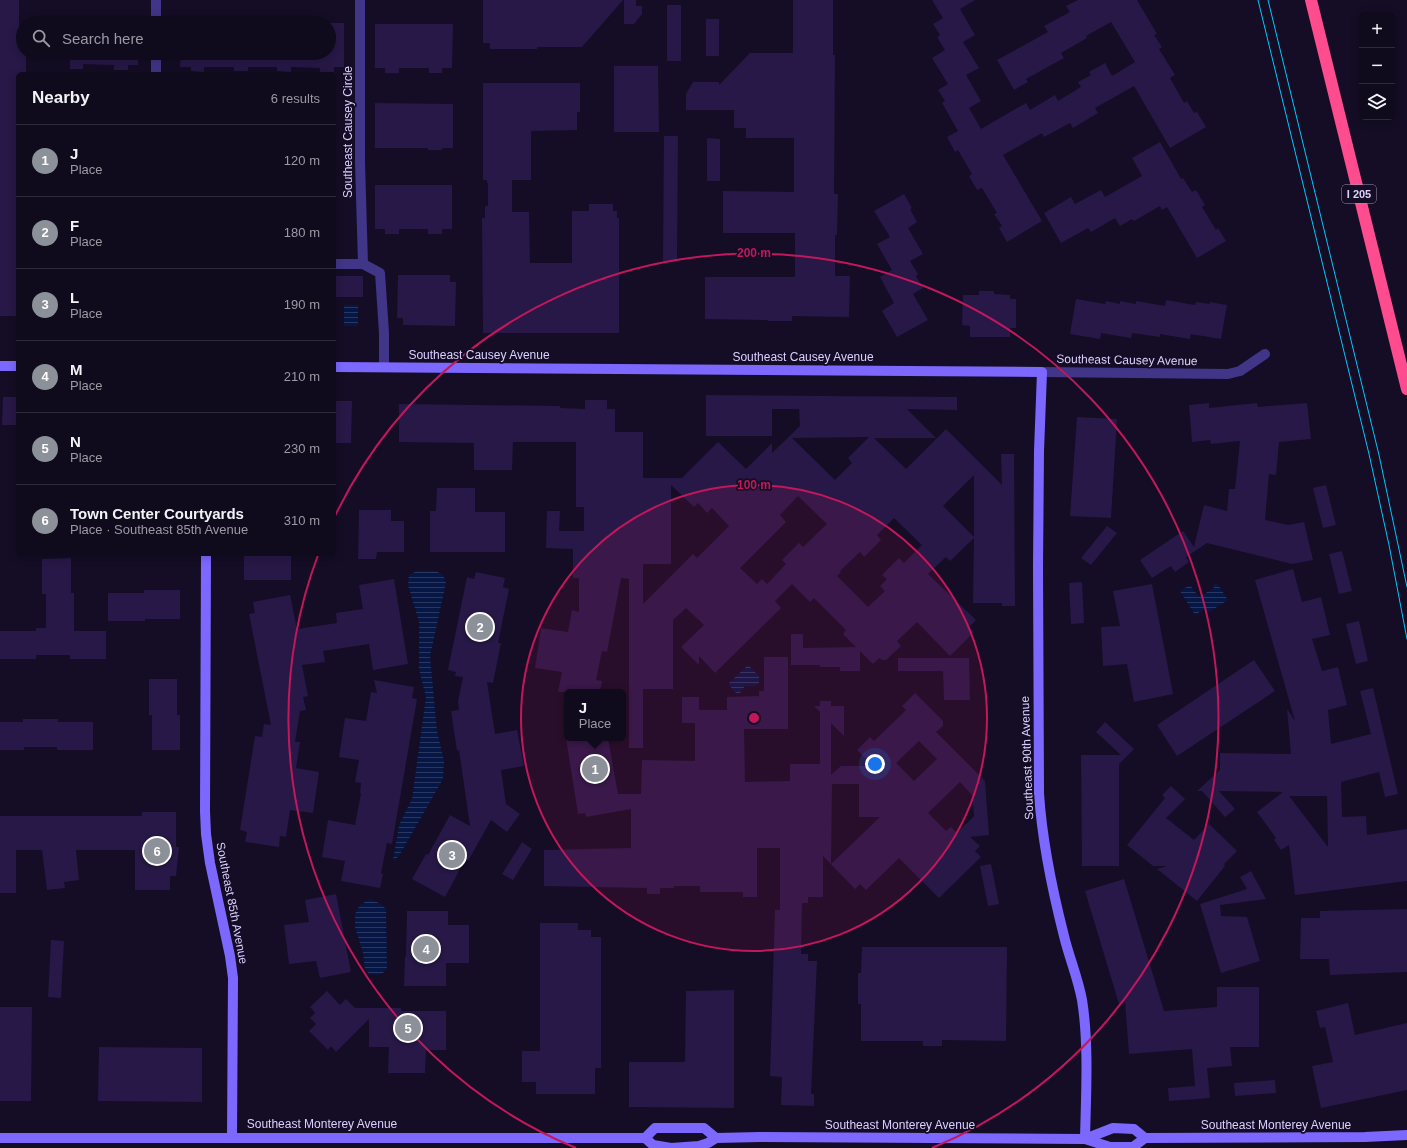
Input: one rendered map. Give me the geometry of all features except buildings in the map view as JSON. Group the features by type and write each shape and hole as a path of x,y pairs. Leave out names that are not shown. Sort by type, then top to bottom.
{"highway":[{"name":"I 205","path":"1311,0 1407,389"}],"street":[{"path":"156,0 156,16"},
{"name":"Southeast Causey Circle","path":"360,0 360,148 363,264"},
{"path":"156,60 156,72"},
{"path":"336,264 363,264 380,273 384,333 384,368"},
{"name":"Southeast Causey Avenue","path":"336,367 1228,374 1240,371 1265,354"},
{"path":"0,366 16,366"},
{"name":"Southeast 90th Avenue","path":"1042,372 1038,566 1039,792 1042,824 1055,901 1082,998 1086,1043 1084,1139"},
{"name":"Southeast 85th Avenue","path":"206,556 205,811 210,863 230,956 233,978 232,1138"},
{"path":"645,1138 655,1128 704,1128 716,1138"},
{"name":"Southeast Monterey Avenue","path":"1084,1139 1113,1128 1134,1129 1145,1138"},
{"name":"Southeast Monterey Avenue","path":"0,1138 645,1138 653,1145 671,1148 699,1146 716,1138 760,1137 1084,1139 1110,1148 1133,1148 1145,1138 1365,1137 1407,1135"}],"water":[{"path":"344,305 358,305 358,326 344,326"},
{"path":"417,571 436,571 443,575 446,583 430,656 437,731 444,761 443,779 399,856 393,861 399,825 412,799 426,697 419,669 419,622 408,585 409,575"},
{"path":"1217,583 1228,600 1209,612 1206,608 1195,615 1180,591 1190,585 1199,597 1214,588 1213,585"},
{"path":"748,665 759,676 759,683 756,686 745,686 740,693 736,693 728,684"},
{"path":"370,899 381,904 386,909 387,968 383,973 377,975 369,974 365,969 363,953 355,927 355,914 360,905"}],"tram line":[{"path":"1258,0 1369,454 1389,545 1407,639"},
{"path":"1268,0 1379,455 1407,587"}],"place":[{"name":"F","path":"480,627"},
{"name":"J","path":"595,769"},
{"name":"Town Center Courtyards","path":"157,851"},
{"name":"L","path":"452,855"},
{"name":"M","path":"426,949"},
{"name":"N","path":"408,1028"}]}
